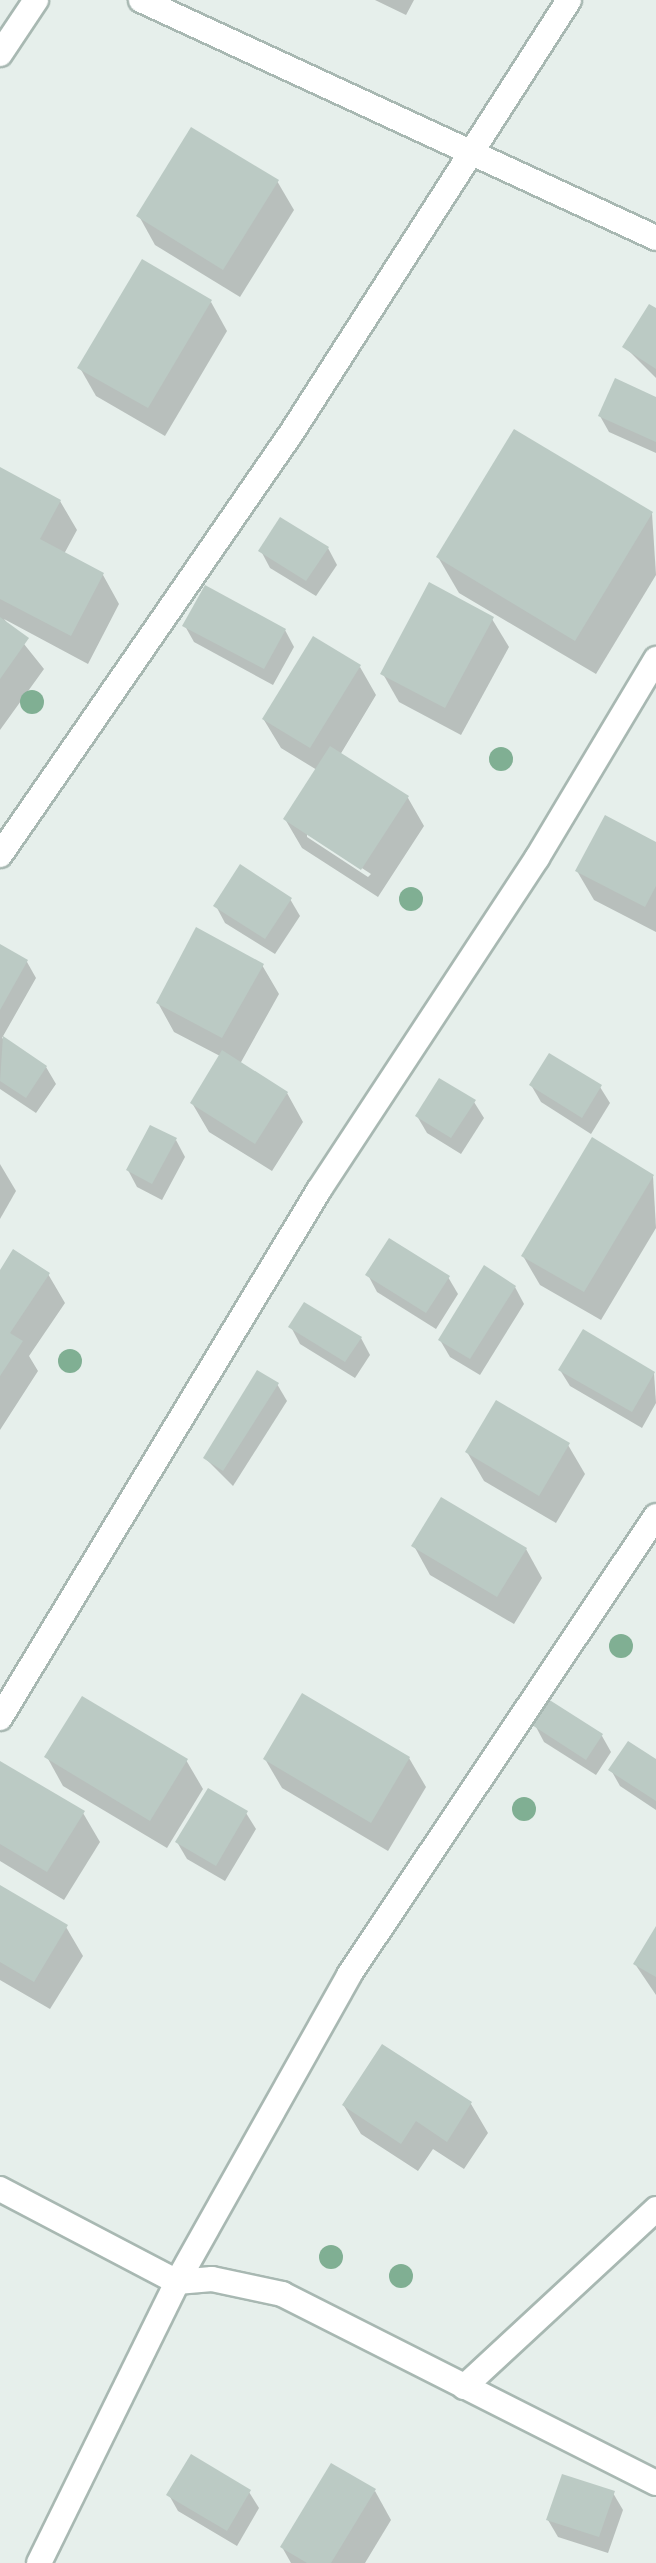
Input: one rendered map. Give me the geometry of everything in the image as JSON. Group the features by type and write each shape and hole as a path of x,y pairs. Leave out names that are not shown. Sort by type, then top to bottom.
{"street":[{"path":"0,54 36,0"},
{"path":"141,0 464,154 656,238"},
{"path":"0,855 292,432 464,154 569,0"},
{"path":"0,1718 319,1190 537,858 656,659"},
{"path":"39,2563 177,2282 349,1975 656,1516"},
{"path":"0,2189 177,2282 212,2279 282,2294 656,2483"},
{"path":"464,2387 656,2209"}],"building":[{"path":"191,127 279,180 223,270 136,216"},
{"path":"142,259 212,300 148,408 77,368"},
{"path":"649,304 656,308 656,369 622,347"},
{"path":"615,378 656,397 656,442 598,416"},
{"path":"514,429 653,512 575,641 436,557"},
{"path":"0,467 61,500 40,539 104,573 71,636 0,599"},
{"path":"280,517 329,547 306,581 258,551"},
{"path":"429,582 494,617 445,708 380,674"},
{"path":"205,585 286,629 264,669 182,626"},
{"path":"0,617 29,638 0,679"},
{"path":"313,636 361,665 310,748 262,719"},
{"path":"330,746 409,796 361,870 283,819"},
{"path":"605,815 656,842 656,886 645,907 575,871"},
{"path":"240,864 292,898 265,939 213,906"},
{"path":"196,927 264,964 222,1038 156,1003"},
{"path":"0,944 28,960 0,1010"},
{"path":"3,1036 47,1066 26,1098 0,1081"},
{"path":"222,1050 288,1092 255,1144 190,1103"},
{"path":"549,1053 602,1085 582,1118 529,1085"},
{"path":"439,1078 476,1100 451,1138 415,1116"},
{"path":"150,1125 177,1138 152,1184 126,1170"},
{"path":"592,1137 654,1175 584,1292 521,1256"},
{"path":"389,1238 450,1276 426,1313 365,1275"},
{"path":"13,1249 50,1273 10,1333 23,1341 0,1376 0,1270"},
{"path":"484,1265 516,1286 470,1359 438,1340"},
{"path":"304,1302 362,1337 345,1362 288,1327"},
{"path":"583,1329 655,1372 632,1412 558,1370"},
{"path":"257,1370 279,1383 223,1471 203,1458"},
{"path":"496,1400 570,1443 539,1496 465,1452"},
{"path":"441,1497 527,1548 497,1597 411,1546"},
{"path":"302,1693 410,1757 371,1823 263,1759"},
{"path":"82,1696 188,1759 150,1821 44,1757"},
{"path":"548,1699 603,1734 586,1760 532,1725"},
{"path":"628,1741 656,1759 656,1801 608,1770"},
{"path":"0,1761 85,1811 47,1872 0,1844"},
{"path":"208,1788 248,1811 216,1866 175,1842"},
{"path":"0,1885 68,1925 34,1982 0,1962"},
{"path":"656,1926 656,1977 633,1964"},
{"path":"382,2044 472,2102 447,2142 416,2121 401,2144 342,2105"},
{"path":"191,2454 251,2490 227,2531 166,2495"},
{"path":"331,2463 376,2489 331,2563 307,2563 280,2547"},
{"path":"562,2474 615,2491 599,2537 546,2520"}]}
